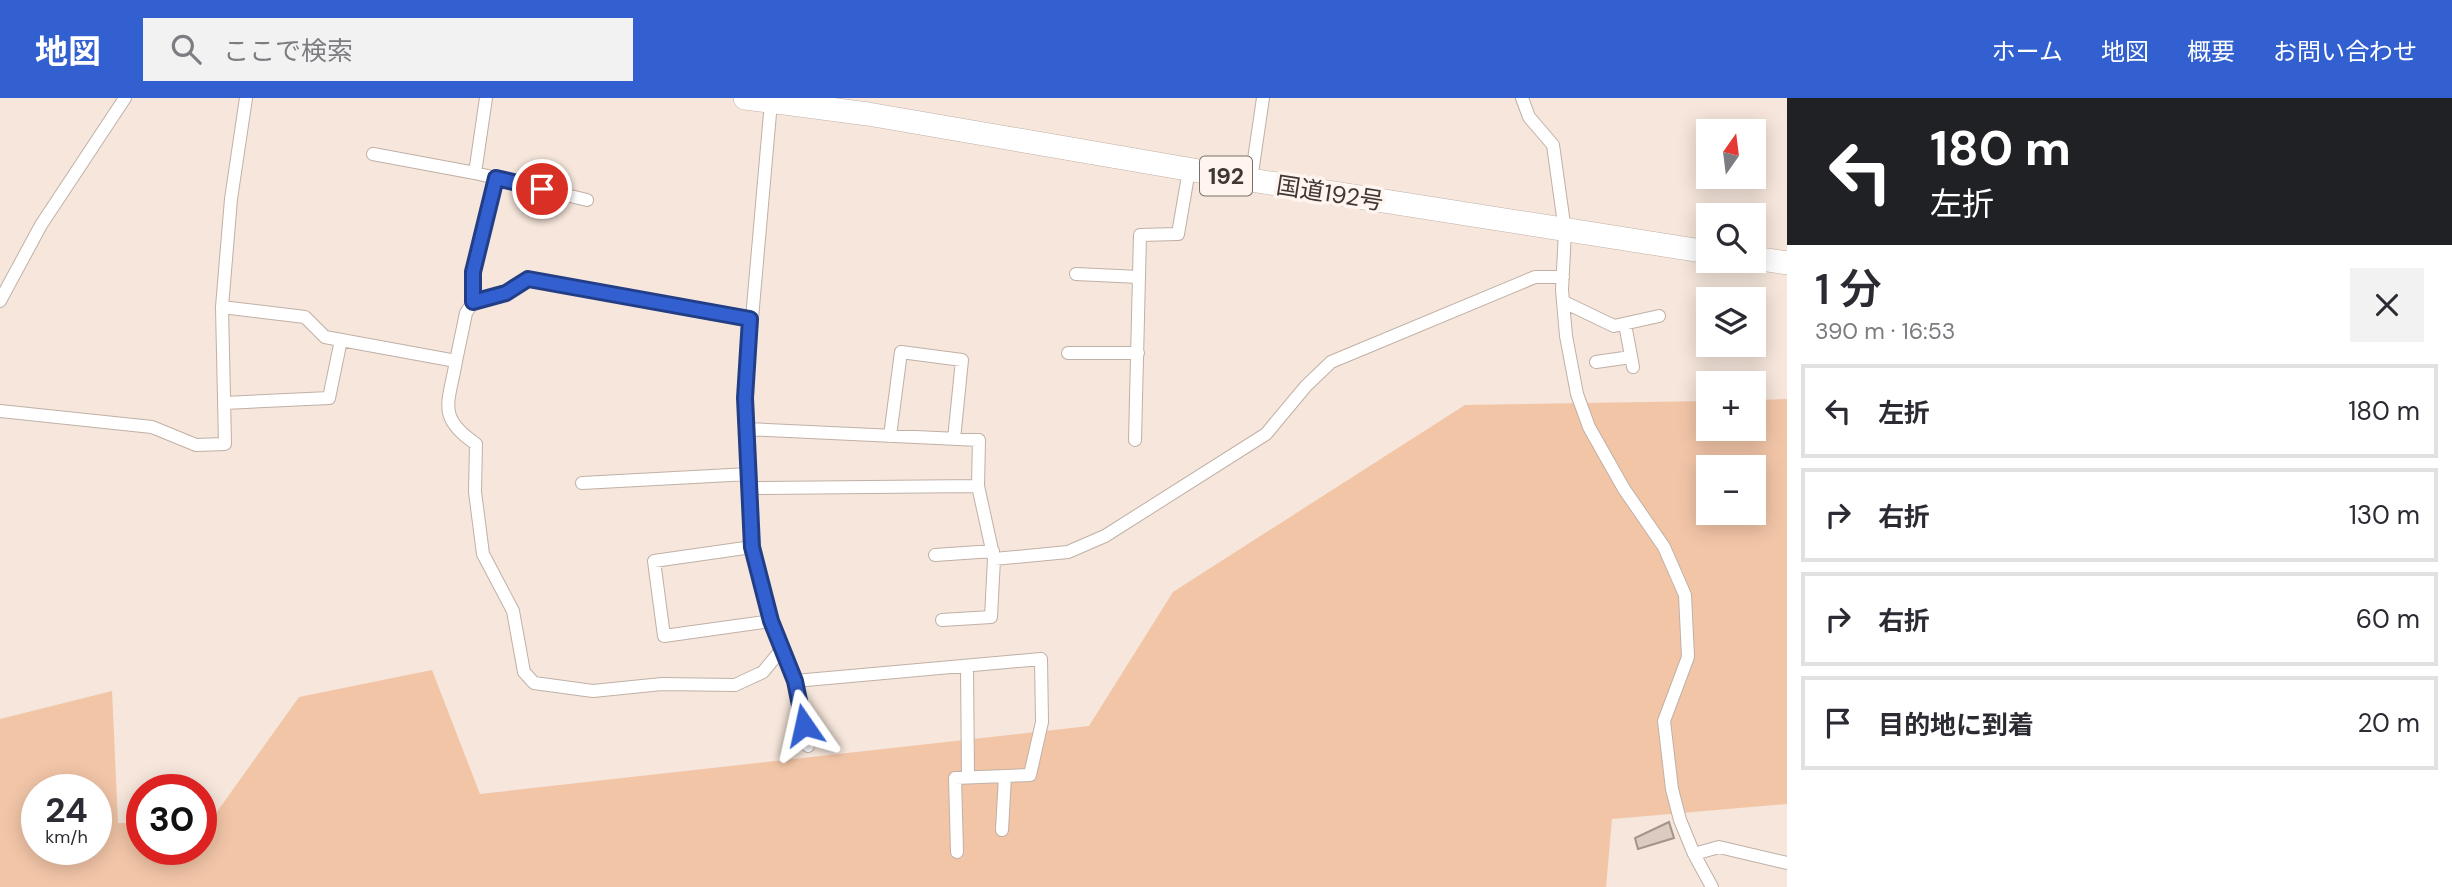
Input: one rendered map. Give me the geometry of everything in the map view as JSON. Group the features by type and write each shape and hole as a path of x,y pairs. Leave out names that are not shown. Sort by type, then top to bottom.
{"highway":[{"name":"国道192号","path":"745,98 868,114 1189,170 1696,250"},
{"path":"1766,259 1787,262"}],"street":[{"path":"0,301 41,225 125,98"},
{"path":"0,411 152,427 196,445 225,444 222,307 231,199 246,98"},
{"path":"475,173 486,98"},
{"path":"1251,180 1263,98"},
{"path":"1522,98 1529,117 1553,145 1564,231 1563,302 1577,394 1589,427 1624,489 1664,548 1685,595 1688,657 1664,721 1672,789 1693,854 1712,887"},
{"path":"771,102 745,398 752,547 771,621 795,681 808,746"},
{"path":"373,153 475,173 587,200"},
{"path":"1135,440 1140,235 1178,233 1189,170"},
{"path":"496,178 473,272 473,302 466,313 447,415 455,430 476,444 475,492 483,554 513,611 524,672 534,683 593,691 662,684 735,685 763,672 782,649"},
{"path":"1076,274 1139,277"},
{"path":"935,555 1069,552 1105,536 1266,434 1306,386 1331,362 1535,278 1563,277"},
{"path":"473,302 506,293 528,279 750,319"},
{"path":"1563,302 1614,326 1659,316"},
{"path":"222,307 305,317 325,337 456,361"},
{"path":"1596,362 1632,362 1625,324"},
{"path":"224,403 330,398 341,340"},
{"path":"890,436 901,352 962,360 954,439"},
{"path":"1068,353 1138,354"},
{"path":"747,429 979,440 978,486 994,555 991,617 942,620"},
{"path":"582,483 749,481 978,486"},
{"path":"752,547 654,561 664,636 771,621"},
{"path":"795,681 1041,659 1042,722 1030,775 955,778 957,852"},
{"path":"967,666 968,777"},
{"path":"1002,830 1005,776"},
{"path":"1693,854 1719,847 1787,863"}],"shaded area":[{"path":"1787,399 1787,804 1612,819 1606,887 0,887 0,719 112,691 118,823 126,823 126,865 217,865 217,812 299,697 432,670 480,794 1089,726 1173,592 1465,405 1696,401 1696,441 1766,441 1766,400"}],"building":[{"path":"1669,822 1674,838 1638,849 1635,838"}],"route":[{"path":"542,189 496,178 473,272 470,290 473,302 506,293 528,279 750,319 745,398 752,547 771,621 795,681 804,725"}]}
